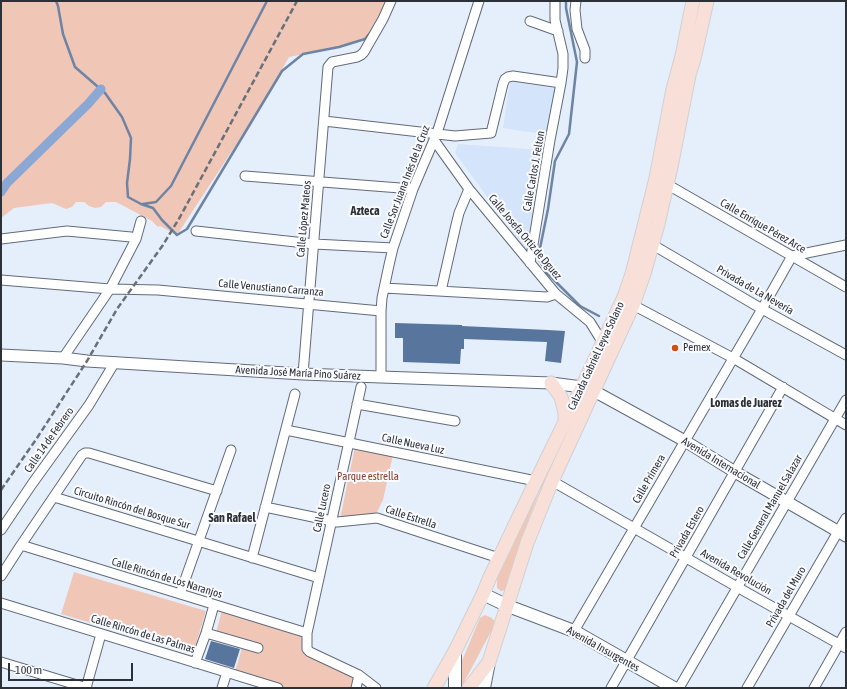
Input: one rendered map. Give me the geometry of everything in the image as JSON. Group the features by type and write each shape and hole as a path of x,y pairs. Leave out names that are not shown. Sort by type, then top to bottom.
{"main road":[{"name":"Calzada Gabriel Leyva Solano","path":"688,58 693,1"},
{"name":"Calzada Gabriel Leyva Solano","path":"434,688 455,651 564,425 588,389 633,305 653,245 658,224 673,89 688,58 707,1"},
{"name":"Calzada Gabriel Leyva Solano","path":"469,688 489,662 527,543 588,389 603,343 624,297 662,181"},
{"path":"551,383 564,405 564,425"},
{"name":"Avenida Insurgentes","path":"483,594 508,606 574,631 674,688"},
{"path":"455,651 455,688"},
{"path":"484,688 489,662"}],"street":[{"name":"Calle López Mateos","path":"303,374 328,67 332,62 357,57 364,52 380,25 391,1"},
{"name":"Calle Sor Juana Inés de la Cruz","path":"381,377 381,311 384,288 393,248 413,189 436,137 479,1"},
{"name":"Calle Carlos J. Felton","path":"530,263 563,68 563,54 555,20 555,1"},
{"path":"576,1 575,10 577,29 585,50 585,58"},
{"path":"530,21 558,31"},
{"path":"324,121 436,137 491,133 505,79 513,76 561,83"},
{"name":"Calle Josefa Ortiz de Dguez","path":"436,137 469,189 556,294 590,322 603,343"},
{"path":"244,176 413,189"},
{"name":"Calle Enrique Pérez Arce","path":"662,181 846,287"},
{"path":"441,291 459,213 469,189"},
{"path":"63,358 110,289 136,239 141,221"},
{"path":"1,239 67,231 131,237 136,239"},
{"path":"196,231 314,244 393,248"},
{"name":"Privada de La Nevería","path":"653,245 762,309 846,355"},
{"path":"792,256 846,245"},
{"name":"Calle Primera","path":"574,631 792,256"},
{"name":"Calle Venustiano Carranza","path":"1,280 110,289 158,290 381,311"},
{"path":"384,288 547,297 556,294"},
{"path":"633,305 733,358 846,425"},
{"name":"Avenida José María Pino Suárez","path":"1,355 303,374 551,383 588,389"},
{"name":"Calle 14 de Febrero","path":"1,530 89,405 116,362"},
{"name":"Calle Lucero","path":"306,633 361,387"},
{"name":"Privada Estero","path":"611,688 782,387"},
{"name":"Avenida Internacional","path":"588,389 685,441 842,534"},
{"path":"252,558 295,394"},
{"name":"Calle General Manuel Salazar","path":"679,688 846,400"},
{"path":"357,404 455,422"},
{"name":"Calle Nueva Luz","path":"286,430 536,481"},
{"path":"180,594 231,450"},
{"path":"1,576 82,455 85,453 217,491"},
{"name":"Avenida Revolución","path":"552,481 842,646"},
{"name":"Circuito Rincón del Bosque Sur","path":"54,497 319,578"},
{"name":"Calle Estrella","path":"265,507 337,522 377,518 499,558"},
{"name":"Privada del Muro","path":"747,688 789,616 842,534 846,518"},
{"name":"Calle Rincón de Los Naranjos","path":"21,545 306,633"},
{"name":"Calle Rincón de Las Palmas","path":"1,603 278,688"},
{"path":"195,663 214,605"},
{"path":"814,688 842,646 846,632"},
{"path":"206,633 258,648"},
{"path":"306,633 308,649 310,652 360,675 376,688"},
{"path":"1,662 86,688 101,634"},
{"path":"222,688 227,672"},
{"path":"356,688 360,675"}],"shaded area":[{"path":"510,81 557,89 549,135 503,128"},
{"path":"458,144 542,150 527,251 455,153"}],"green space":[{"path":"1,1 387,1 383,12 365,39 339,47 289,57 258,111 177,235 160,226 158,227 152,221 116,202 106,202 101,207 95,208 84,202 76,202 72,207 66,209 52,203 14,208 1,218"},
{"path":"579,405 542,484 506,590 501,591 497,588 497,579 518,524"},
{"name":"Parque estrella","path":"355,447 393,455 383,500 375,516 340,519"},
{"path":"74,572 206,611 193,653 61,614"},
{"path":"222,610 308,637 313,656 362,683 361,688 285,688 235,672 244,641 216,633"},
{"path":"485,615 494,620 495,624 461,688 461,663 480,618"}],"building":[{"path":"395,323 565,331 561,363 545,361 547,342 464,339 464,349 461,349 460,364 403,362 403,338 395,338"},
{"path":"211,641 240,649 234,668 205,659"}],"waterway":[{"path":"56,1 63,34 75,67 105,93 122,117 131,138 127,183 128,197 153,208 162,220 177,235 187,229 282,71 303,54 339,47 365,39 370,33"},
{"path":"143,204 156,202 171,186 267,1"},
{"path":"566,1 566,8 577,62 569,134 555,161 548,209 538,258 547,273 580,306 599,316"},
{"path":"1,192 7,183 88,104 101,89"}],"railway":[{"path":"1,490 87,361 117,309 163,245 180,217 297,1"}],"place":[{"name":"Pemex","path":"675,348"}],"district":[{"name":"Azteca","path":"365,211"},
{"name":"Lomas de Juarez","path":"746,403"},
{"name":"San Rafael","path":"232,518"}]}
